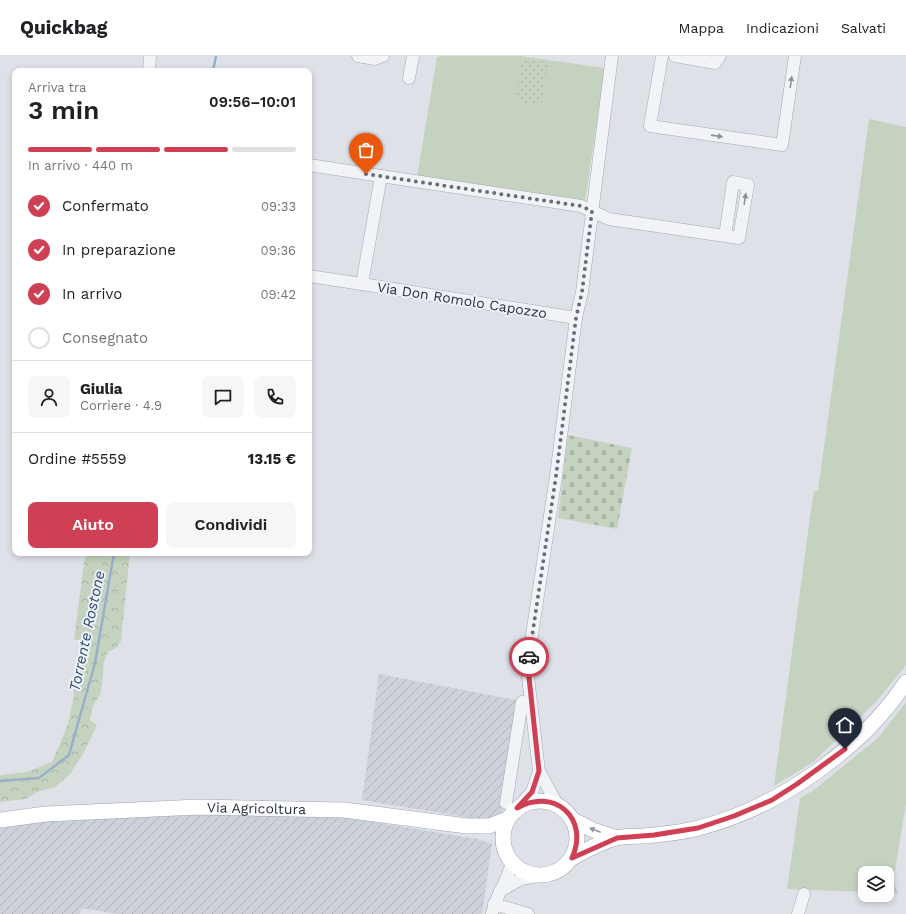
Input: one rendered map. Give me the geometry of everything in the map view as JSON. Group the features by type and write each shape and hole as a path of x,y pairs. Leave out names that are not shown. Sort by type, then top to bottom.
{"main road":[{"path":"617,838 593,830 574,820 567,811 557,804 537,800 511,810 504,828 508,854 519,868 529,873 539,875 550,874 562,868 572,858 617,838 654,835 698,828 772,800 797,784 864,733 897,696 906,682"},
{"name":"Via Agricoltura","path":"0,820 46,814 199,807 344,810 467,826 489,826 511,810"},
{"path":"572,858 578,839 574,820"},
{"name":"Via Agricoltura","path":"467,826 489,836 508,854"}],"street":[{"path":"149,68 150,56"},
{"path":"357,58 375,58 383,56"},
{"path":"409,78 413,56"},
{"path":"557,804 539,771 528,668 556,476 576,318 582,292 612,56"},
{"path":"662,56 650,126 782,145 795,56"},
{"path":"675,56 716,63 720,56"},
{"path":"312,165 581,206 609,220 739,238 748,184 733,182 725,236"},
{"name":"Via Don Romolo Capozzo","path":"381,176 362,284 576,318"},
{"path":"312,276 362,284"},
{"path":"511,810 515,748 522,702"},
{"path":"515,748 536,748"},
{"path":"511,810 532,792 539,771"},
{"path":"508,854 510,874 499,892 493,909 528,914"},
{"path":"499,892 521,879 550,874"},
{"path":"798,914 804,894"}],"shaded area":[{"path":"379,674 517,700 502,814 489,821 362,800"},
{"path":"287,808 477,839 492,844 482,914 118,914 81,908 80,914 0,914 0,824"}],"green space":[{"path":"520,56 605,68 585,201 417,177 437,57"},
{"path":"522,59 548,62 541,105 516,101"},
{"path":"869,119 906,127 906,665 876,702 813,762 774,786 810,517 814,491 818,491"},
{"path":"568,435 632,448 617,529 558,518"},
{"path":"85,556 130,556 121,641 116,648 108,652 104,661 101,693 93,706 90,720 97,725 83,754 70,774 55,787 37,792 26,799 0,802 0,775 27,772 52,762 68,724 74,695 73,685 79,674 87,647 86,640 74,640"},
{"path":"906,702 906,804 894,876 894,866 858,866 858,892 787,889 800,798 814,790 878,738"},
{"path":"894,884 898,893 894,893"}],"waterway":[{"name":"Torrente Rostone","path":"214,68 216,56"},
{"name":"Torrente Rostone","path":"0,781 39,778 69,755 95,663 113,556"}],"way so far":[{"path":"366,174 581,206 592,211 590,237 582,292 576,318 556,476 529,657"}],"route":[{"path":"529,657 528,668 539,771 532,792 517,808 526,803 537,800 557,804 567,811 574,820 578,839 572,858 586,850 617,838 654,835 698,828 734,816 772,800 797,784 845,749"}]}
